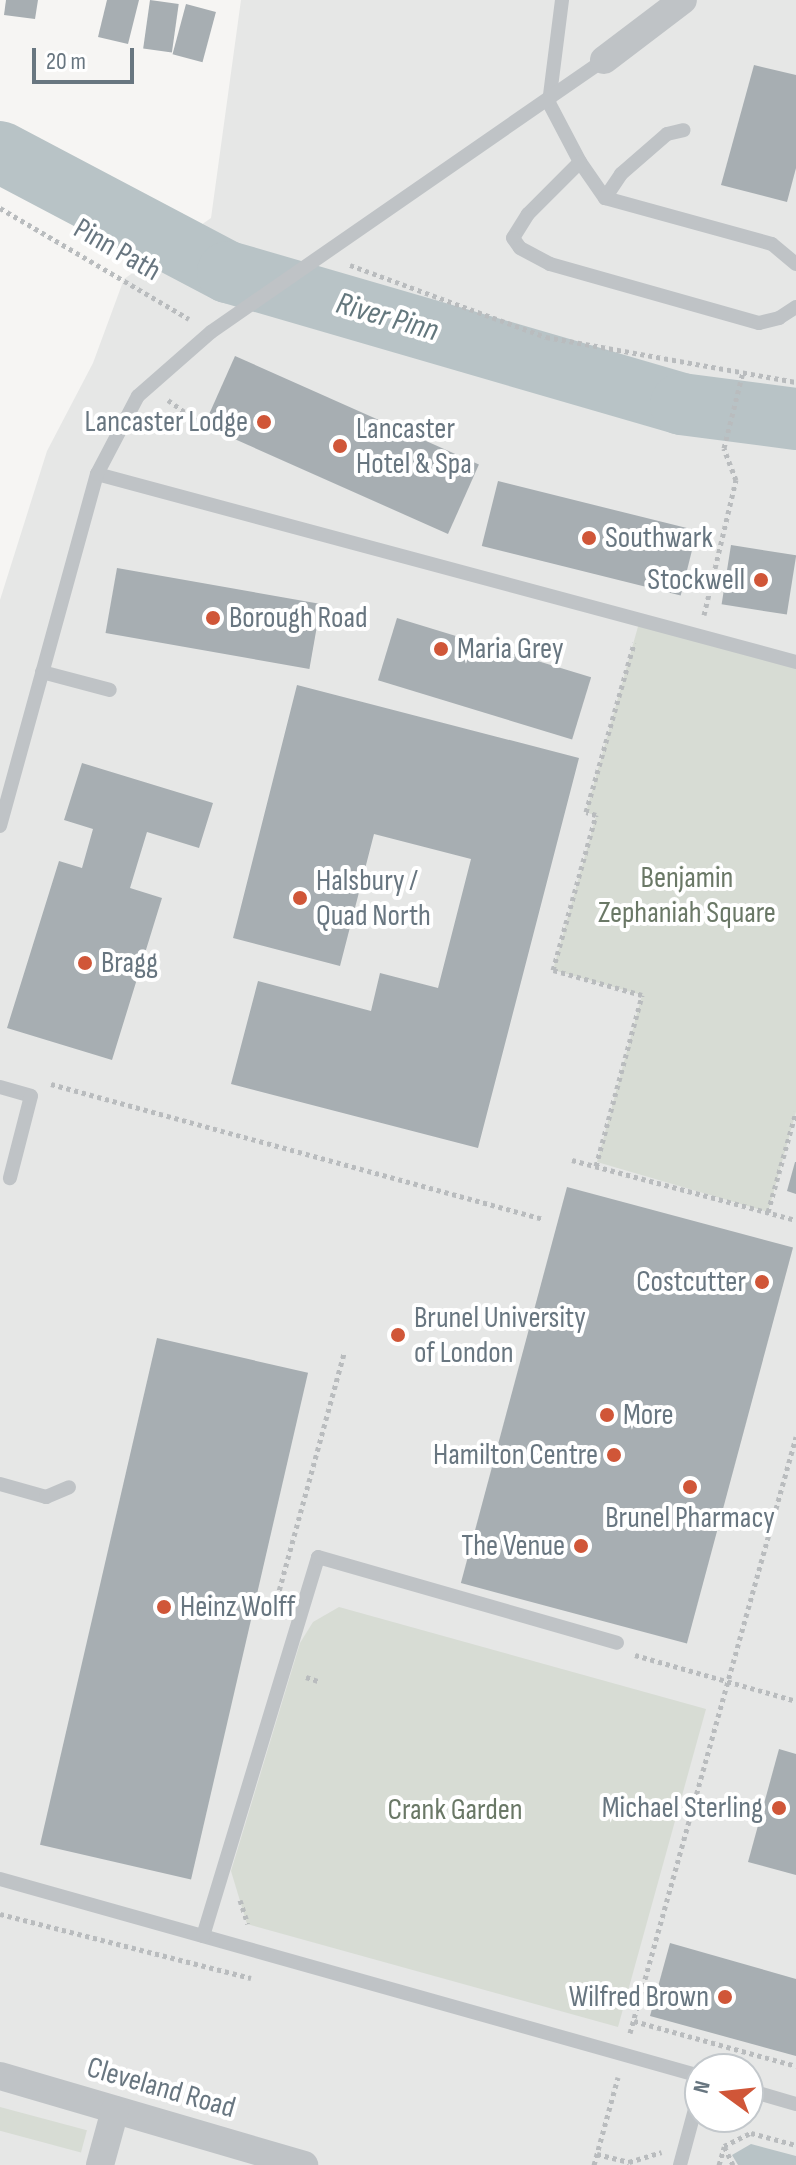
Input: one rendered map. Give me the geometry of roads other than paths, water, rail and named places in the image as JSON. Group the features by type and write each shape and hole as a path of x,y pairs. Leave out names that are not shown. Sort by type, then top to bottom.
{"street":[{"path":"604,60 683,0"},
{"name":"Cleveland Road","path":"0,2076 304,2165"},
{"path":"100,2165 115,2110"}],"lane":[{"path":"562,0 549,103 580,162 605,198 772,244 796,264"},
{"path":"0,826 97,474 138,396 211,332 549,103 604,60"},
{"path":"605,198 621,174 667,134 684,130"},
{"path":"580,162 528,214 513,238 520,248 550,264 759,323 796,307"},
{"path":"97,474 639,623 796,662"},
{"path":"42,672 110,690"},
{"path":"0,1087 31,1096 10,1178"},
{"path":"0,1484 46,1497 69,1487"},
{"path":"203,1936 318,1557 617,1643"},
{"path":"0,1879 684,2072"},
{"path":"764,2095 796,2104"},
{"path":"680,2165 689,2133"}],"waterway":[{"name":"River Pinn","path":"0,152 228,272 681,404 796,419"}],"place":[{"name":"Lancaster Lodge","path":"264,422"},
{"name":"Lancaster Hotel & Spa","path":"340,446"},
{"name":"Southwark","path":"589,538"},
{"name":"Stockwell","path":"761,580"},
{"name":"Borough Road","path":"213,618"},
{"name":"Maria Grey","path":"441,649"},
{"name":"Halsbury / Quad North","path":"300,898"},
{"name":"Bragg","path":"85,963"},
{"name":"Costcutter","path":"762,1282"},
{"name":"Brunel University of London","path":"398,1335"},
{"name":"More","path":"607,1415"},
{"name":"Hamilton Centre","path":"614,1455"},
{"name":"Brunel Pharmacy","path":"690,1487"},
{"name":"The Venue","path":"581,1546"},
{"name":"Heinz Wolff","path":"164,1607"},
{"name":"Michael Sterling","path":"779,1808"},
{"name":"Wilfred Brown","path":"725,1997"}],"park label":[{"name":"Benjamin Zephaniah Square","path":"687,895"},
{"name":"Crank Garden","path":"455,1810"}]}
